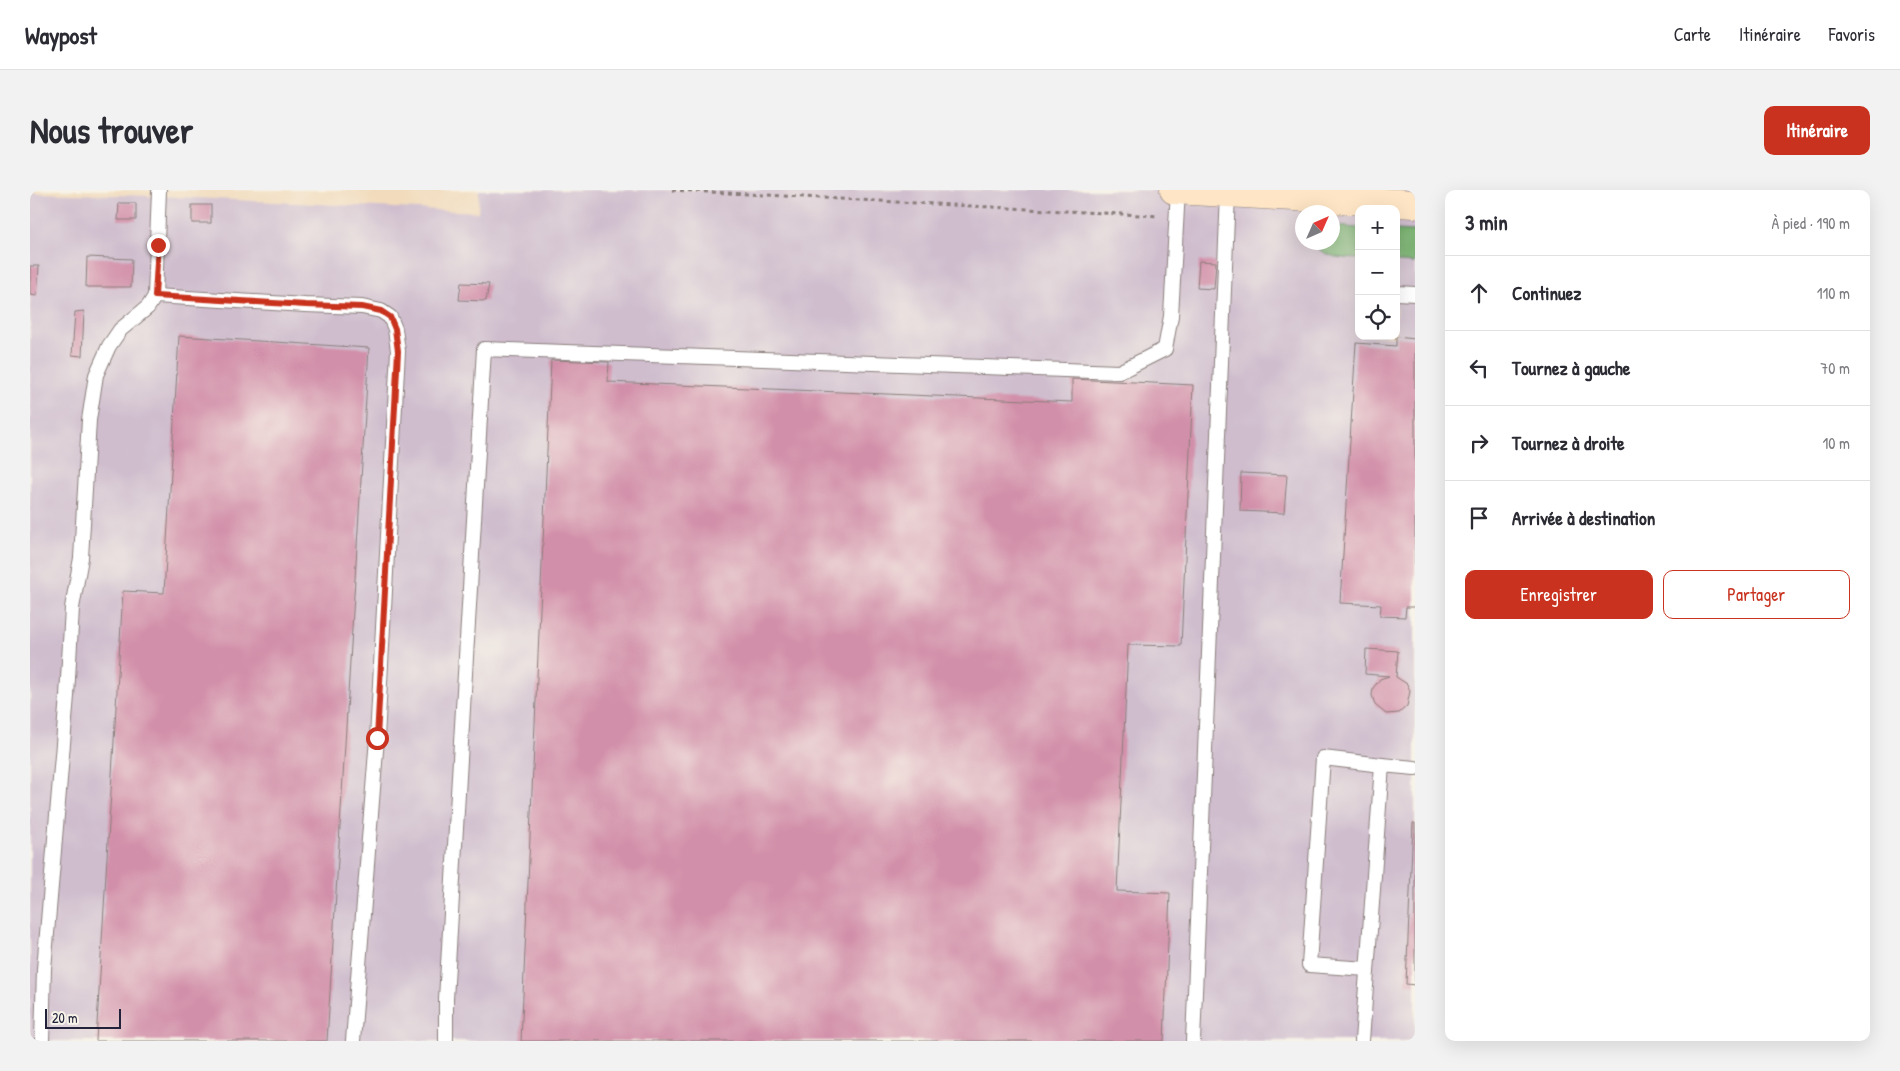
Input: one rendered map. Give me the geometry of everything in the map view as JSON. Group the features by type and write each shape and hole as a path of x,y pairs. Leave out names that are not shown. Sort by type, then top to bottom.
{"main road":[{"path":"1174,190 1415,204"}],"lane":[{"path":"42,1041 44,969 67,696 72,608 81,558 89,420 96,375 108,346 120,330 148,307 155,296 159,190"},
{"path":"446,1041 446,999 484,349 1119,372 1165,349 1171,316 1178,190"},
{"path":"1193,1041 1217,192"},
{"path":"1400,293 1415,294"},
{"path":"155,296 362,307 381,311 390,317 395,329 398,351 377,738 353,1041"},
{"path":"1367,969 1309,965 1323,758 1382,766 1415,768"},
{"path":"1362,1041 1382,766"}],"path":[{"path":"672,190 854,201 1107,212 1176,218"}],"shaded area":[{"path":"479,190 1415,190 1415,1041 30,1041 30,193 156,196 478,212"}],"green space":[{"path":"1340,227 1355,228 1355,259 1333,256 1320,250 1340,250"},
{"path":"1400,230 1415,231 1415,263 1400,262"}],"building":[{"path":"119,203 136,203 136,220 118,220"},
{"path":"192,205 211,205 211,223 192,223"},
{"path":"87,257 132,259 131,287 86,287"},
{"path":"1199,261 1216,262 1214,289 1197,288"},
{"path":"30,266 39,266 37,296 30,295"},
{"path":"461,283 489,284 486,301 459,300"},
{"path":"84,311 82,356 72,355 75,312"},
{"path":"179,336 369,348 327,1041 96,1041 123,591 164,593"},
{"path":"1400,337 1415,339 1415,607 1406,607 1405,617 1380,616 1381,605 1340,603 1356,343 1396,346 1396,340 1400,340"},
{"path":"551,360 609,362 608,382 1072,402 1072,379 1193,385 1181,646 1128,645 1117,891 1170,893 1164,1041 521,1041"},
{"path":"1241,473 1287,475 1284,513 1240,511"},
{"path":"1366,649 1398,651 1396,677 1407,684 1410,691 1407,706 1399,713 1386,714 1375,705 1372,695 1373,688 1380,679 1389,676 1365,674"},
{"path":"1413,823 1415,823 1415,985 1406,984"}],"route":[{"path":"158,245 155,296 362,307 381,311 390,317 395,329 398,351 377,738"}]}
